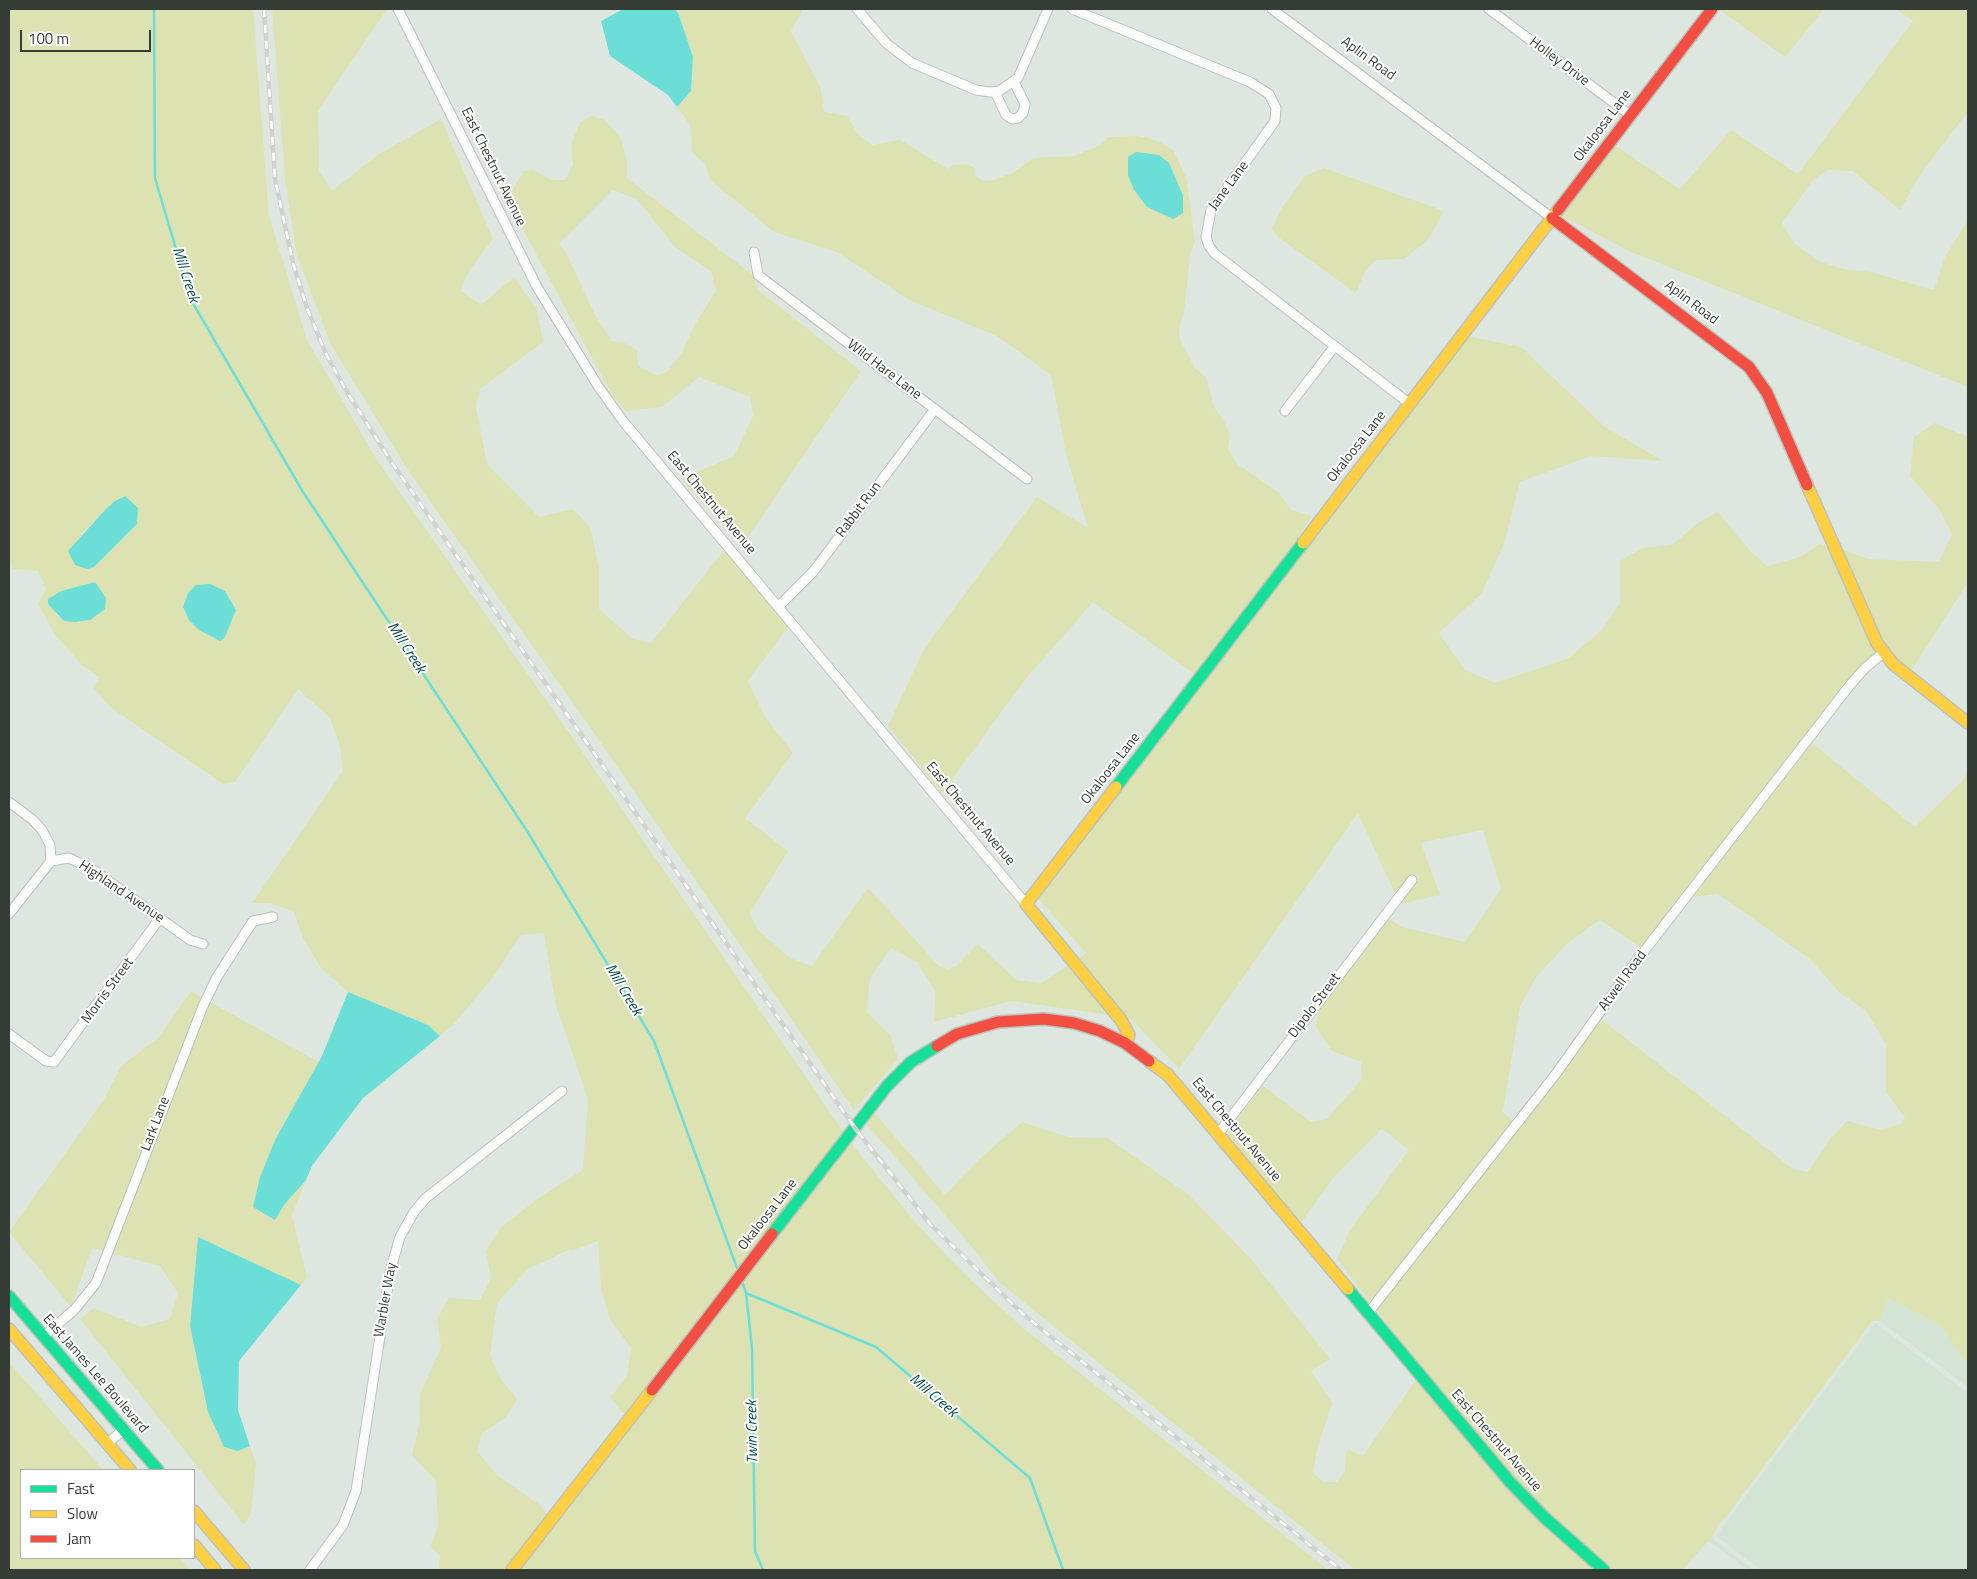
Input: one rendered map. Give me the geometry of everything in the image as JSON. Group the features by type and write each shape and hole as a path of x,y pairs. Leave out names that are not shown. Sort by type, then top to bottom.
{"street":[{"name":"East Chestnut Avenue","path":"398,9 533,279 593,379 623,421 1121,1020 1129,1035 1125,1042 1168,1074 1528,1502 1604,1570"},
{"path":"857,9 886,43 912,62 976,90 995,92 1018,78 1048,9"},
{"name":"Jane Lane","path":"1072,9 1250,82 1269,94 1276,108 1272,128 1211,210 1206,236 1214,253 1410,404"},
{"name":"Aplin Road","path":"1272,9 1742,360 1758,378 1767,392 1884,653 1893,664 1968,723"},
{"name":"Holley Drive","path":"1489,9 1630,114"},
{"name":"Okaloosa Lane","path":"1026,904 1712,9"},
{"path":"995,92 1006,115 1012,119 1018,118 1023,113 1025,104 1014,82"},
{"name":"Wild Hare Lane","path":"754,252 758,275 1027,479"},
{"path":"1286,411 1335,346"},
{"name":"Rabbit Run","path":"778,608 813,572 936,409"},
{"name":"Atwell Road","path":"1368,1313 1555,1075 1635,963 1850,685 1865,668 1884,653"},
{"path":"9,802 33,820 42,830 50,844 51,861 9,914"},
{"name":"Highland Avenue","path":"51,861 69,858 92,869 190,940 203,944"},
{"name":"Dipolo Street","path":"1219,1133 1412,880"},
{"name":"Lark Lane","path":"44,1337 75,1309 96,1283 202,1006 217,977 252,921 273,917"},
{"name":"Morris Street","path":"9,1034 46,1061 54,1062 160,918"},
{"name":"Okaloosa Lane","path":"512,1570 887,1086 911,1062 957,1034 992,1024 1022,1019 1044,1019 1074,1023 1100,1031 1125,1042"},
{"name":"Warbler Way","path":"310,1570 343,1525 356,1491 387,1288 400,1236 414,1212 426,1198 562,1091"},
{"name":"East James Lee Boulevard","path":"9,1296 157,1469"},
{"path":"9,1329 129,1469"},
{"path":"107,1444 123,1430"},
{"path":"195,1512 244,1570"},
{"path":"195,1546 215,1570"}],"shaded area":[{"path":"1888,1298 1941,1326 1968,1365 1968,1387 1880,1321"},
{"path":"1875,1323 1968,1393 1968,1570 1761,1570 1716,1536"},
{"path":"1713,1536 1714,1540 1754,1570 1748,1570 1709,1541"}],"green space":[{"path":"9,9 253,9 269,216 307,340 377,460 577,744 845,1134 626,1416 610,1398 627,1376 631,1348 610,1319 601,1288 598,1241 571,1251 571,1249 528,1269 497,1303 490,1356 502,1381 517,1399 506,1417 482,1433 477,1451 498,1476 540,1505 548,1515 506,1570 439,1570 440,1555 431,1547 438,1524 436,1481 412,1455 419,1425 420,1394 441,1348 437,1319 449,1298 480,1300 491,1278 486,1251 500,1228 540,1197 583,1170 588,1099 556,1006 544,933 521,935 494,976 453,1025 440,1036 428,1025 348,992 321,968 303,938 294,912 271,903 252,903 343,771 340,746 330,718 298,689 235,782 223,784 110,707 93,687 100,678 82,665 55,635 38,604 46,589 38,571 13,569 9,556","holes":["115,501 129,534 118,541 102,560 81,534","95,582 75,622 64,621 55,614 61,591","225,591 236,610 225,637 199,630 189,620 183,607"]},
{"path":"272,9 387,9 318,111 319,170 332,191 379,154 441,119 493,239 469,271 460,290 481,305 514,277 537,310 543,342 480,389 476,407 487,464 539,517 573,509 591,528 599,571 599,609 633,639 651,643 724,550 788,627 748,681 765,717 793,753 745,818 788,851 750,913 757,929 790,958 812,966 868,888 940,967 949,969 956,966 978,944 1016,980 1041,983 1069,965 1111,1015 1011,1001 934,1022 935,991 917,962 891,948 870,978 867,1012 891,1036 898,1059 854,1110 594,733 408,470 331,345 296,253 285,178"},
{"path":"675,9 803,9 791,31 821,89 824,112 847,116 858,134 872,145 900,140 948,169 953,165 967,164 975,168 974,175 983,181 994,180 1012,173 1034,158 1075,156 1100,145 1108,137 1137,136 1156,140 1173,150 1186,177 1195,241 1190,255 1184,313 1179,328 1180,340 1195,368 1206,377 1214,407 1230,434 1228,449 1236,463 1279,493 1291,510 1312,516 1282,562 1196,675 1093,602 1024,681 942,793 888,726 924,649 1037,497 1088,528 1066,454 1051,375 997,336 909,300 837,252 774,232 710,180 705,164 692,152 690,125 677,107 691,91 693,57","holes":["1169,163 1183,195 1183,213 1173,219 1147,207 1134,190"]},
{"path":"1718,9 1824,9 1785,57"},
{"path":"1896,9 1968,9 1968,112 1924,169 1900,210 1853,171 1827,170 1813,180 1782,223 1794,243 1818,261 1843,269 1871,272 1934,290 1945,257 1968,220 1968,387 1629,251 1560,215 1613,144 1680,189 1731,130 1798,174 1913,21"},
{"path":"592,116 605,120 620,136 627,160 627,178 754,276 757,289 861,371 742,546 681,479 734,456 753,416 750,397 699,377 662,407 626,411 612,395 512,209 513,188 524,171 533,170 551,180 565,180 573,165 571,145 580,122","holes":["612,190 637,199 675,247 711,271 716,291 695,324 682,352 667,372 657,375 638,366 637,350 623,342 612,341 596,317 566,252 559,244"]},
{"path":"1324,168 1444,211 1428,240 1404,259 1375,260 1365,272 1356,293 1278,237 1272,229 1281,209 1305,176"},
{"path":"1467,336 1521,347 1605,427 1663,461 1591,456 1520,482 1504,544 1482,593 1439,633 1465,670 1495,683 1569,658 1602,630 1620,603 1620,561 1642,548 1672,545 1698,523 1718,512 1750,551 1767,566 1800,557 1819,544 1830,547 1877,652 1847,682 1641,948 1600,920 1568,943 1536,977 1520,1007 1503,1112 1513,1121 1371,1303 1337,1259 1350,1230 1409,1150 1382,1129 1333,1178 1300,1224 1227,1135 1262,1085 1311,1122 1327,1119 1362,1079 1361,1062 1332,1051 1315,1026 1321,1006 1389,919 1402,927 1465,942 1501,889 1483,830 1421,843 1440,895 1401,904 1419,878 1412,873 1395,894 1358,813 1179,1069 1131,1019 1126,1018 1078,959 1086,953 1037,897 1235,643"},
{"path":"1935,423 1968,437 1968,582 1911,671 1897,660 1882,641 1841,549 1869,559 1939,562 1952,535 1939,509 1910,476 1914,437"},
{"path":"1812,743 1915,827 1962,781 1968,772 1968,1365 1941,1326 1888,1298 1880,1321 1872,1321 1727,1516 1718,1525 1713,1536 1682,1570 1612,1570 1532,1499 1403,1347 1377,1310 1558,1078 1601,1019 1793,1169 1808,1172 1831,1138 1847,1121 1881,1130 1901,1124 1905,1118 1886,1092 1886,1044 1866,1011 1839,992 1810,959 1718,894 1693,897"},
{"path":"191,991 202,998 104,1251 92,1248 71,1307 9,1232 103,1101 121,1066 158,1038"},
{"path":"210,1002 319,1062 275,1140 260,1177 275,1220 284,1205 306,1180 292,1215 307,1278 301,1285 198,1237 190,1326 208,1412 224,1446 238,1451 250,1446 256,1464 251,1514 244,1525 80,1319 94,1308 141,1327 170,1319 178,1293 160,1266 112,1253"},
{"path":"873,1111 945,1195 975,1163 1022,1122 1069,1137 1107,1138 1188,1194 1251,1259 1330,1359 1311,1371 1332,1403 1317,1450 1313,1473 1324,1482 1337,1482 1345,1472 1346,1453 1350,1450 1363,1456 1415,1381 1442,1408 1541,1522 1596,1570 1355,1570 999,1282 973,1248 865,1122"},
{"path":"850,1142 916,1223 962,1272 1022,1327 1328,1570 517,1570"},
{"path":"9,1362 102,1469 20,1469 20,1559 181,1559 191,1570 9,1570"}],"water":[{"path":"623,9 675,9 679,15 693,57 691,91 677,107 668,95 610,56 601,21"},
{"path":"1136,152 1159,155 1169,163 1183,195 1183,213 1173,219 1147,207 1134,190 1128,175 1128,157"},
{"path":"125,496 138,508 137,524 94,567 87,569 75,565 68,551 105,510 115,501"},
{"path":"95,582 106,598 105,609 90,620 64,621 48,604 48,599 61,591"},
{"path":"210,584 225,591 236,610 225,637 220,641 199,630 189,620 183,607 188,593 196,585"},
{"path":"348,992 428,1025 440,1036 363,1098 312,1166 306,1180 284,1205 275,1220 253,1207 260,1177 275,1140 322,1056"},
{"path":"198,1237 301,1285 239,1361 238,1410 250,1446 238,1451 224,1447 208,1412 190,1326"}],"waterway":[{"name":"Mill Creek","path":"154,9 155,178 191,300 303,492 527,831 654,1041 737,1268"},
{"name":"Twin Creek","path":"743,1284 746,1293 752,1348 755,1551 763,1570"},
{"name":"Mill Creek","path":"746,1293 876,1347 1030,1478 1063,1570"}],"railway":[{"path":"264,9 275,179 293,263 307,308 326,354 347,392 392,463 855,1128 931,1225 1023,1314 1341,1570"}],"traffic: fast":[{"path":"1116,787 1303,543"},
{"path":"772,1234 887,1086 911,1062 937,1046"},
{"path":"1348,1289 1510,1482 1545,1518 1604,1570"},
{"path":"9,1296 157,1469"}],"traffic: slow":[{"path":"1303,543 1558,210"},
{"path":"1807,485 1877,643 1893,664 1968,723"},
{"path":"1116,787 1026,904 1121,1020 1129,1035 1125,1043"},
{"path":"1149,1061 1168,1075 1348,1289"},
{"path":"9,1329 129,1469"},
{"path":"512,1570 652,1390"},
{"path":"195,1512 244,1570"},
{"path":"195,1546 215,1570"}],"traffic: jam":[{"path":"1558,210 1712,9"},
{"path":"1552,218 1749,367 1767,393 1807,485"},
{"path":"937,1046 957,1034 998,1022 1044,1019 1074,1023 1100,1031 1125,1043 1149,1061"},
{"path":"652,1390 772,1234"}]}
